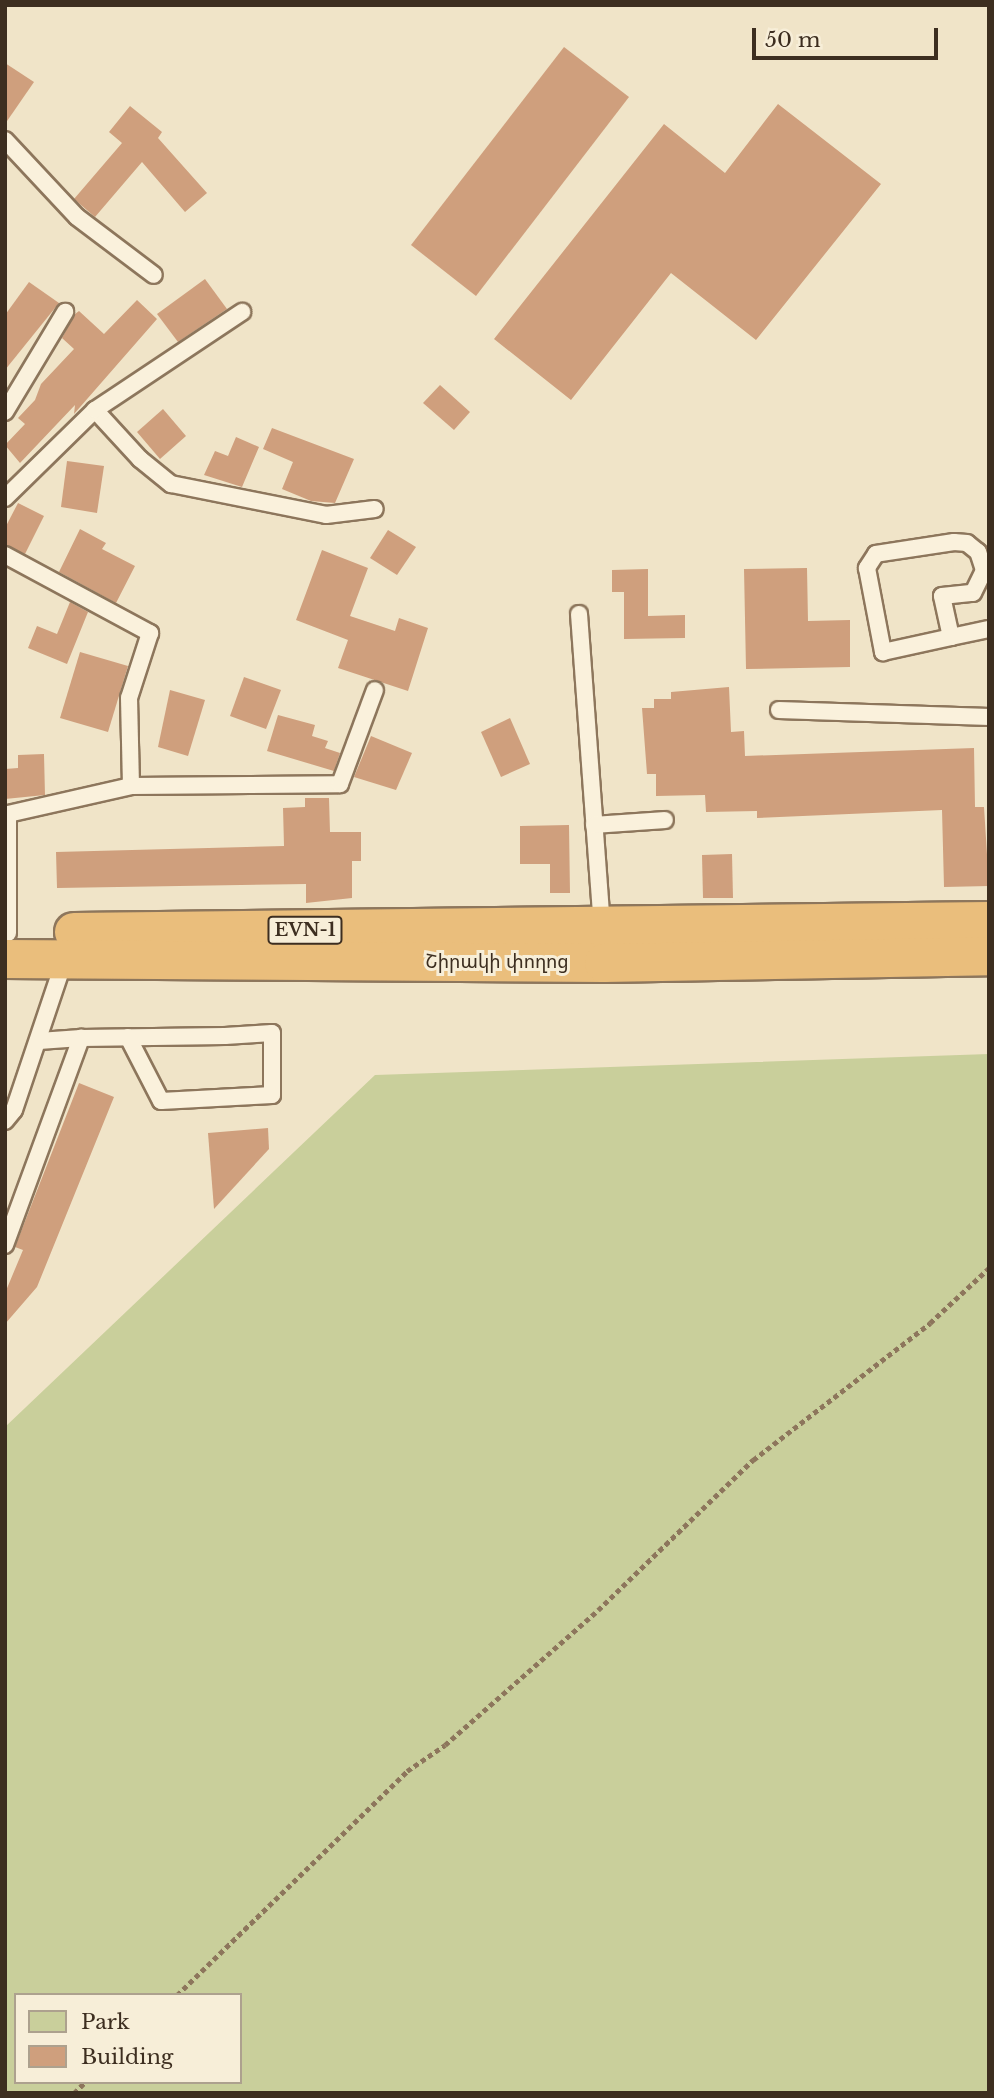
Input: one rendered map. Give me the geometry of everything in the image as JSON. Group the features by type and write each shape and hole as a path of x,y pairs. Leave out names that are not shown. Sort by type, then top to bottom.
{"highway":[{"name":"Շիրակի փողոց","path":"6,942 989,921"},
{"name":"Շիրակի փողոց","path":"6,942 65,958 604,963 989,956"}],"lane":[{"path":"5,140 77,217 154,275"},
{"path":"5,412 65,312"},
{"path":"5,498 96,410 242,312"},
{"path":"96,410 140,459 171,484 326,515 375,509"},
{"path":"951,638 942,596 973,593 984,570 978,552 967,543 954,542 876,554 867,568 883,652 951,638 989,629"},
{"path":"5,555 150,633 129,698 131,786"},
{"path":"579,614 602,928"},
{"path":"6,942 8,814 131,786 340,785 375,690"},
{"path":"779,710 989,717"},
{"path":"594,825 665,820"},
{"path":"5,1121 14,1110 65,958"},
{"path":"39,1041 81,1038 272,1033 272,1095 161,1101 128,1037"},
{"path":"5,1245 81,1038"}],"path":[{"path":"179,1993 407,1771 445,1745 598,1610 753,1460 930,1323 989,1268"}],"green space":[{"path":"989,1054 989,2093 5,2093 5,1427 375,1075"}],"building":[{"path":"564,47 629,97 476,296 411,245"},
{"path":"5,63 34,82 5,124"},
{"path":"778,104 881,184 756,340 671,273 571,400 494,339 664,124 725,173"},
{"path":"130,106 162,132 158,138 207,193 185,212 142,162 95,217 74,199 122,143 109,132"},
{"path":"205,279 227,309 178,342 157,314"},
{"path":"29,282 59,303 5,370 5,315"},
{"path":"137,300 157,319 74,414 75,405 20,463 5,445 25,424 18,418 35,400 41,384 74,349 62,338 75,314 79,311 104,334"},
{"path":"440,385 470,412 454,430 423,403"},
{"path":"163,409 186,436 160,459 137,432"},
{"path":"272,428 354,459 335,503 311,501 282,489 293,462 263,449"},
{"path":"236,437 259,447 242,487 204,475 215,451 228,456"},
{"path":"67,461 104,466 97,513 61,507"},
{"path":"18,503 44,516 25,554 5,545 5,528"},
{"path":"80,529 106,543 102,549 135,566 116,603 59,572"},
{"path":"388,530 416,547 397,575 370,558"},
{"path":"322,550 368,568 350,616 395,631 399,618 428,628 408,691 338,668 348,640 296,620"},
{"path":"807,568 808,621 850,620 850,667 746,669 744,569"},
{"path":"648,569 648,616 685,615 685,638 624,639 624,592 612,592 612,570"},
{"path":"70,602 88,612 67,664 28,648 37,626 57,634"},
{"path":"80,652 128,666 108,732 60,718"},
{"path":"244,677 281,690 266,729 230,716"},
{"path":"729,687 731,732 744,731 745,756 974,748 975,807 984,807 989,886 944,887 942,810 757,818 757,811 706,812 705,795 656,796 656,774 647,774 642,708 654,708 654,699 671,699 671,692"},
{"path":"170,690 205,700 188,756 158,747"},
{"path":"278,715 315,725 312,736 328,741 325,748 340,753 334,771 267,751"},
{"path":"510,718 530,764 501,777 481,732"},
{"path":"371,736 412,753 396,790 354,777"},
{"path":"44,754 45,795 5,799 5,769 18,768 18,755"},
{"path":"305,798 329,798 330,832 361,832 361,861 352,861 352,898 306,903 306,884 57,888 56,852 284,846 283,808 305,807"},
{"path":"569,825 570,893 550,893 550,864 520,864 520,826"},
{"path":"732,854 733,898 703,898 702,855"},
{"path":"79,1083 114,1097 37,1287 5,1324 5,1293 23,1250 15,1247"},
{"path":"268,1128 269,1149 214,1209 208,1133"}]}
